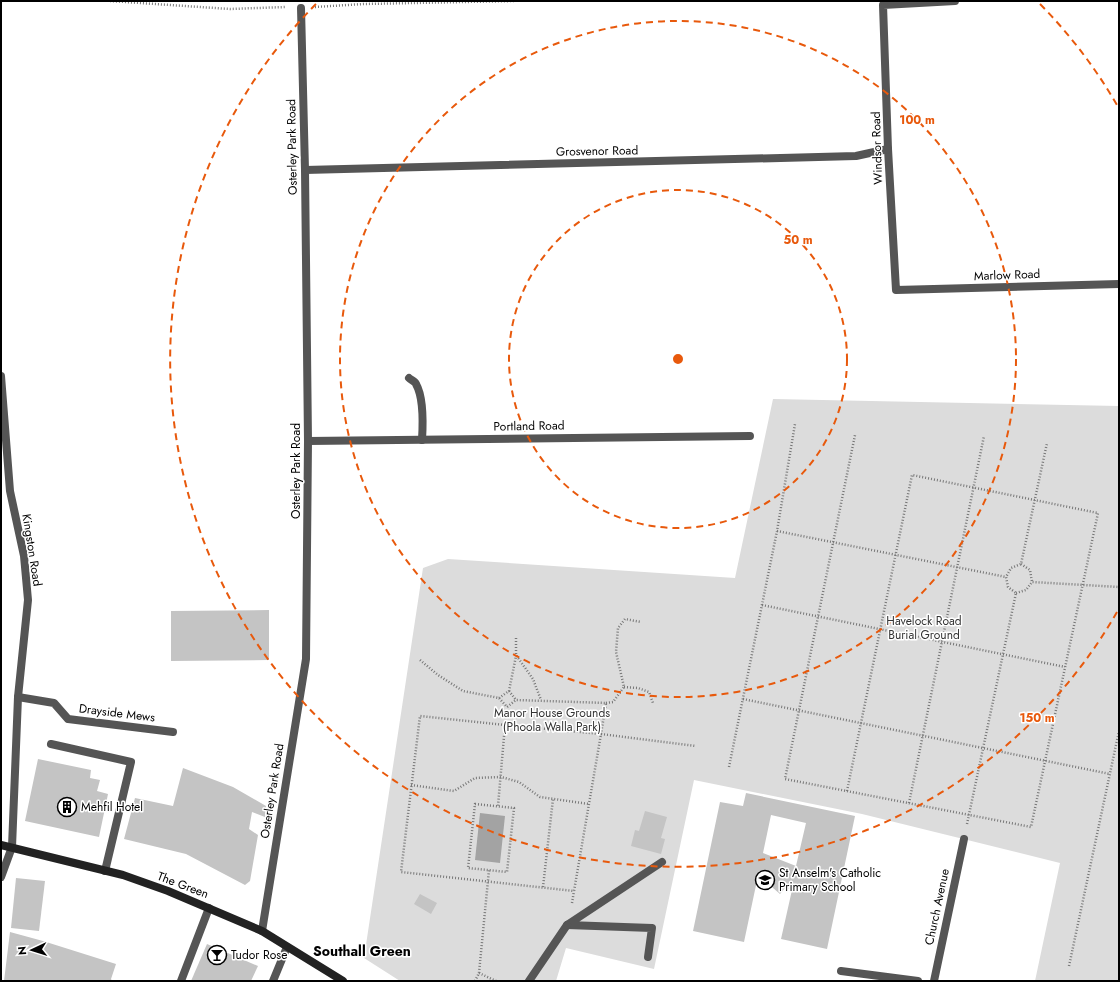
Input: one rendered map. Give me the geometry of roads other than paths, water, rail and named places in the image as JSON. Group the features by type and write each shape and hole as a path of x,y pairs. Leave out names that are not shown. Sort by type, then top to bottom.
{"street":[{"name":"Windsor Road","path":"896,290 888,149 883,5 955,1"},
{"name":"Osterley Park Road","path":"262,931 306,659 308,441 305,170 301,8"},
{"name":"Grosvenor Road","path":"305,170 856,156 888,149"},
{"name":"Marlow Road","path":"896,290 1119,284"},
{"name":"Kingston Road","path":"1,376 10,492 24,556 28,600 18,697 12,847 1,877"},
{"path":"409,378 416,383 420,397 423,416 422,440"},
{"name":"Portland Road","path":"308,441 750,436"},
{"name":"Drayside Mews","path":"18,697 54,703 68,719 173,732"},
{"path":"51,744 131,762 105,871"},
{"name":"Church Avenue","path":"934,981 964,839"},
{"name":"The Green","path":"1,844 124,875 168,891 262,931 343,981"},
{"path":"529,981 567,925 662,862"},
{"path":"181,981 209,908"},
{"path":"567,925 652,928 648,958"},
{"path":"273,981 288,947"},
{"path":"841,971 918,981"}],"place":[{"name":"Mehfil Hotel","path":"67,807"},
{"name":"St Anselm's Catholic Primary School","path":"765,880"},
{"name":"Tudor Rose","path":"217,955"}],"district":[{"name":"Southall Green","path":"362,951"}],"park label":[{"name":"Havelock Road Burial Ground","path":"924,628"},
{"name":"Manor House Grounds (Phoola Walla Park)","path":"552,720"}]}
